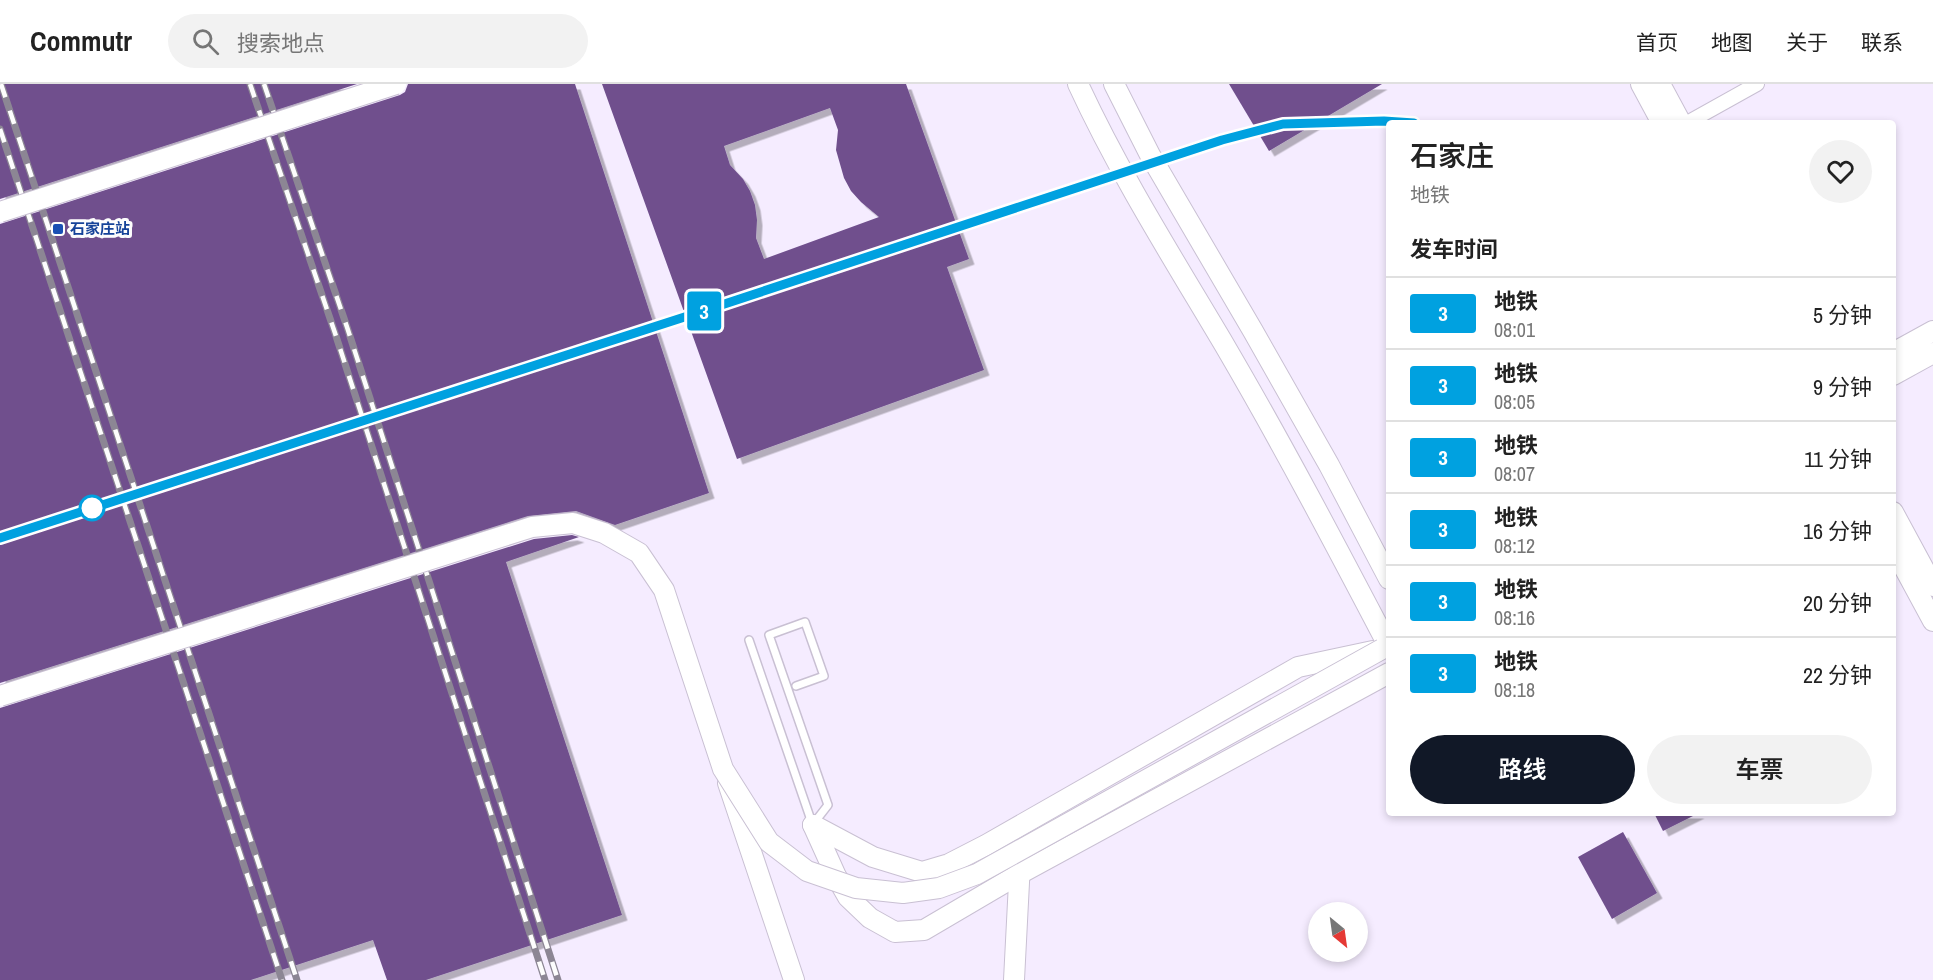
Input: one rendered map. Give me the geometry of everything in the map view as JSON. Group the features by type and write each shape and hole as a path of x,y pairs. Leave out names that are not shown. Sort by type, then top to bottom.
{"main road":[{"path":"0,213 396,84"},
{"path":"1078,84 1108,147 1301,480 1386,644"},
{"path":"1114,84 1150,155 1329,465 1386,573"},
{"path":"1641,84 1660,120"},
{"path":"1660,84 1679,120"},
{"path":"1896,351 1933,331"},
{"path":"1896,373 1933,353"},
{"path":"1896,518 1933,586"},
{"path":"0,696 532,527 573,523 604,533 639,553 664,590 794,980"},
{"path":"1896,553 1933,621"},
{"path":"813,825 873,857 922,872 949,864 1298,667 1386,646"},
{"path":"723,769 769,842 807,871 856,888 903,893 939,888 977,874 1386,647"},
{"path":"813,825 848,897 870,918 896,932 924,930 1021,873 1386,675"},
{"path":"1014,980 1021,873 1018,827"}],"street":[{"path":"1692,120 1757,84"}],"lane":[{"path":"796,686 824,676 805,622 769,635 828,805 813,825"},
{"path":"749,640 813,825"}],"building":[{"path":"0,84 357,84 0,199"},
{"path":"408,84 575,84 709,493 615,525 576,511 528,516 0,683 0,224 400,95 405,92"},
{"path":"602,84 906,84 969,259 947,267 984,370 737,459","holes":["830,108 838,130 836,150 844,178 851,191 879,217 764,259 756,238 755,205 743,179 730,165 724,146"]},
{"path":"1229,84 1382,84 1269,151"},
{"path":"572,535 579,537 506,562 622,915 426,980 387,980 373,940 251,980 0,980 0,708 534,539"},
{"path":"1656,816 1693,816 1663,831"},
{"path":"1623,832 1657,893 1612,919 1578,857"}],"railway":[{"path":"1,84 297,980"},
{"path":"250,84 335,333 545,980"},
{"path":"264,84 347,327 558,980"},
{"path":"0,129 282,980"}],"metro line":[{"name":"3","path":"0,538 697,313 1222,140 1283,124 1386,121"}],"place":[{"name":"石家庄站","path":"58,229"}]}
